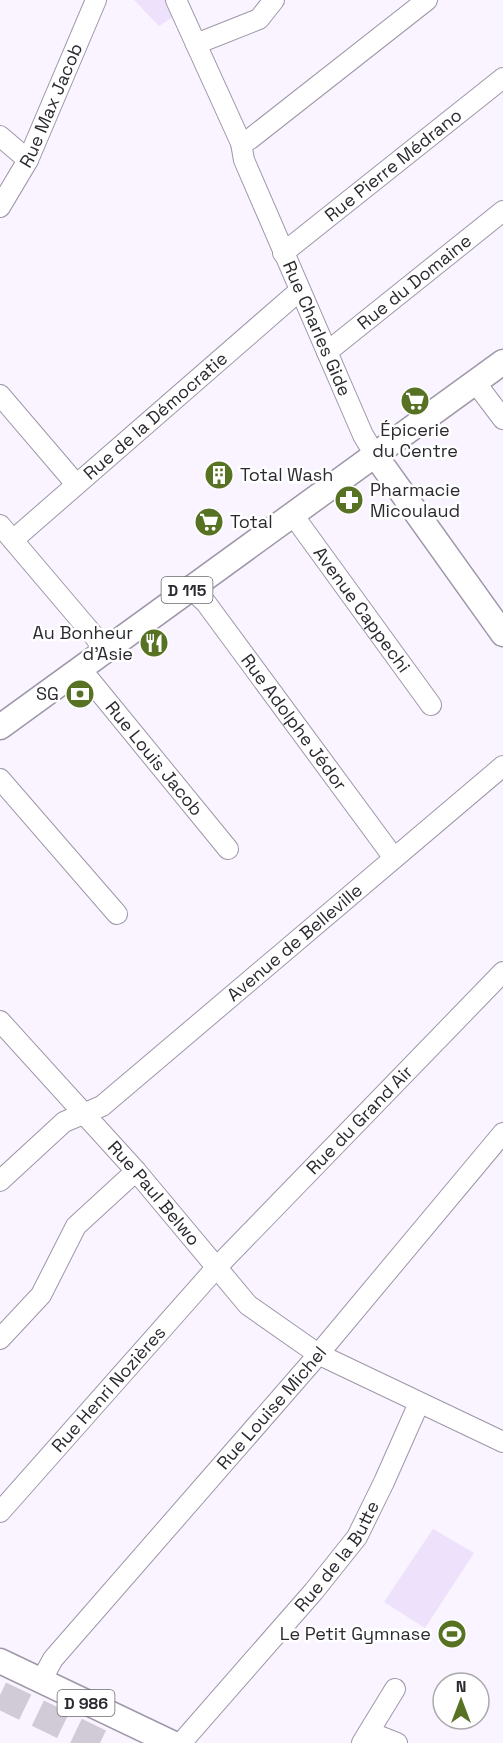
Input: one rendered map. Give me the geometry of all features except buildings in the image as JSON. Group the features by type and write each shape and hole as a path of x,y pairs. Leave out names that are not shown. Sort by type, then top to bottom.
{"main road":[{"name":"D 115","path":"0,727 503,362"},
{"name":"Rue Charles Gide","path":"375,455 503,634"},
{"name":"D 986","path":"0,1661 172,1743"}],"street":[{"name":"Rue Max Jacob","path":"0,207 28,160 96,0"},
{"name":"Rue Charles Gide","path":"176,0 241,143 244,160 299,291 363,435 375,455"},
{"path":"196,44 259,19 274,0"},
{"path":"241,143 250,140 427,0"},
{"name":"Rue Pierre Médrano","path":"283,253 503,78"},
{"path":"0,136 28,160"},
{"name":"Rue du Domaine","path":"327,352 503,212"},
{"name":"Rue de la Démocratie","path":"7,532 76,484 299,291"},
{"path":"475,382 503,419"},
{"path":"0,395 76,484"},
{"name":"Avenue Cappechi","path":"293,515 431,705"},
{"path":"7,532 104,650"},
{"name":"Rue Adolphe Jédor","path":"190,588 206,603 394,858"},
{"name":"Rue Louis Jacob","path":"80,668 228,849"},
{"name":"Avenue de Belleville","path":"0,1181 64,1122 102,1106 503,766"},
{"path":"0,778 117,914"},
{"name":"Rue du Grand Air","path":"216,1268 503,972"},
{"name":"Rue Paul Belwo","path":"0,1021 136,1171 248,1305 318,1354 503,1442"},
{"name":"Rue Louise Michel","path":"41,1681 52,1659 318,1354 503,1133"},
{"path":"0,1339 41,1295 76,1226 136,1171"},
{"name":"Rue Henri Nozières","path":"0,1512 216,1268"},
{"name":"Rue de la Butte","path":"181,1743 314,1591 357,1537 419,1403"},
{"path":"395,1689 366,1738 397,1743"}],"shaded area":[{"path":"134,0 167,0 173,17 159,26"},
{"path":"433,1529 474,1553 425,1628 384,1602"}],"tunnel":[{"path":"0,1695 100,1743"}],"place":[{"name":"Épicerie du Centre","path":"415,401"},
{"name":"Total Wash","path":"219,475"},
{"name":"Pharmacie Micoulaud","path":"349,500"},
{"name":"Total","path":"209,522"},
{"name":"Au Bonheur d'Asie","path":"154,643"},
{"name":"SG","path":"80,694"},
{"name":"Le Petit Gymnase","path":"452,1634"}]}
